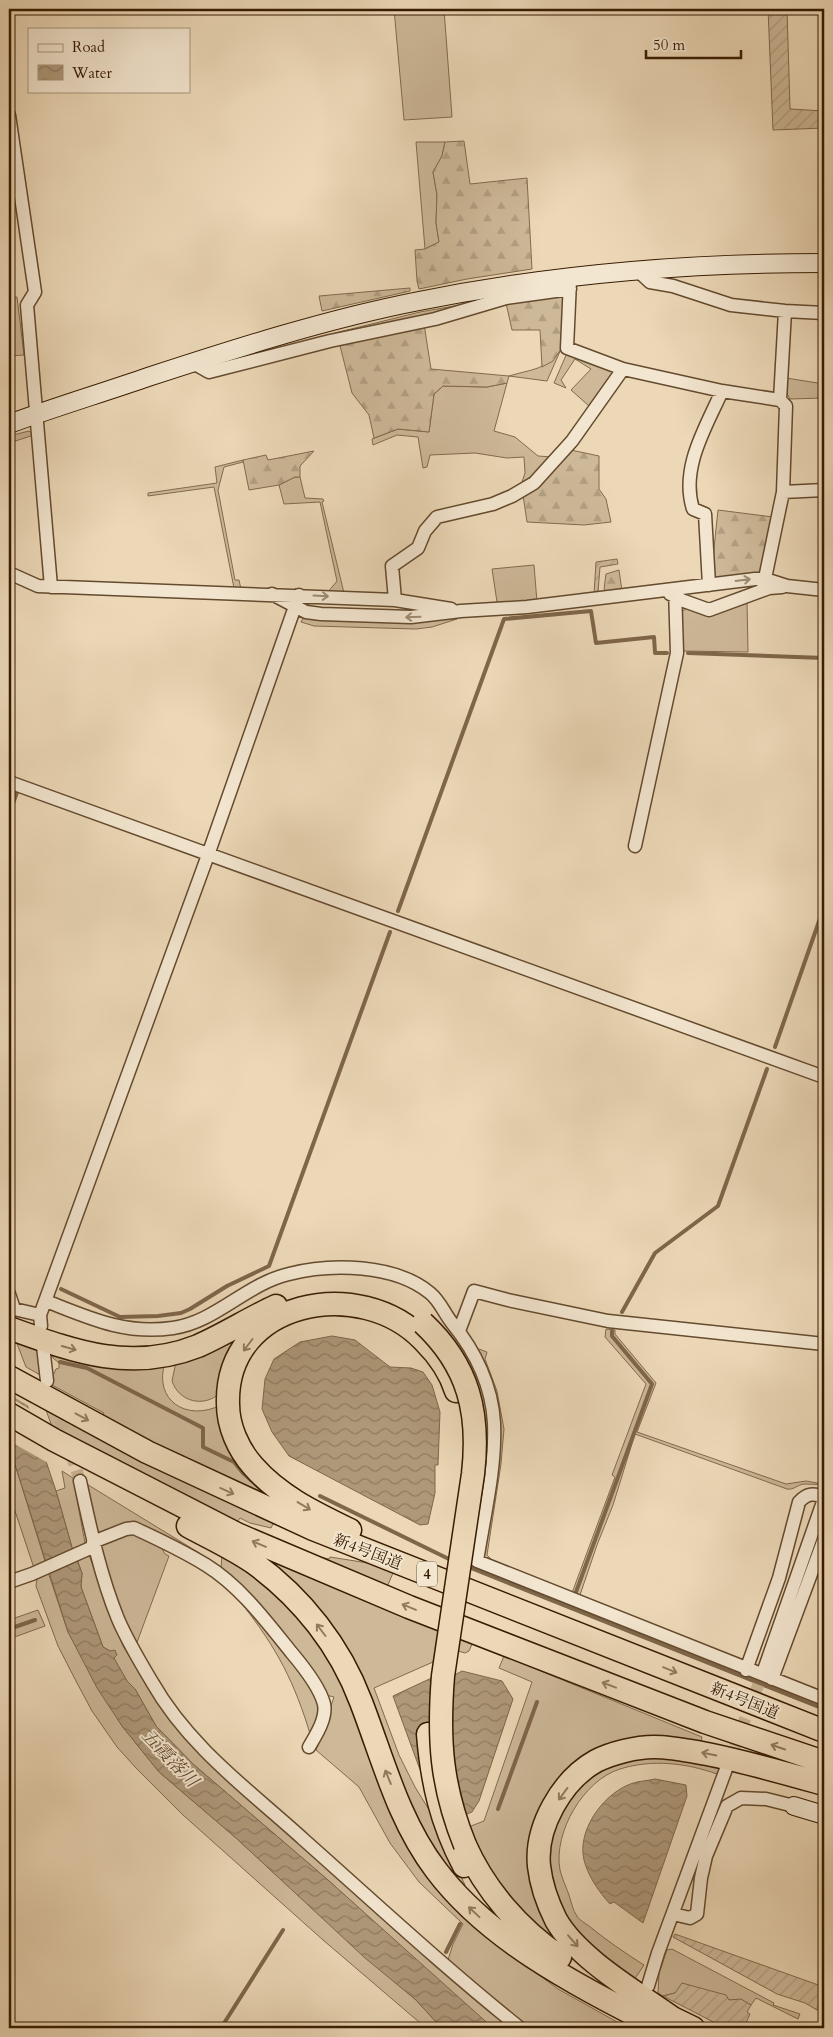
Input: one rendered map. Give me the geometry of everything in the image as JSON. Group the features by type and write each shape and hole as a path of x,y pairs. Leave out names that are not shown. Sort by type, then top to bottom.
{"highway":[{"path":"28,1325 60,1346 110,1358 132,1360 153,1358 174,1354 198,1345 285,1302 307,1295 326,1293 366,1295 386,1301 404,1310 419,1328"},
{"path":"557,1971 510,1928 472,1880 460,1847 443,1773 440,1717 443,1676 473,1474 475,1457 474,1419 468,1391 459,1367 437,1336 376,1310 347,1304 321,1304 305,1307 277,1318 249,1342 236,1361 230,1380 228,1416 241,1449 265,1479 306,1508 409,1556 586,1626 639,1657"},
{"name":"新4号国道","path":"9,1376 43,1388 147,1452 312,1529 824,1731"},
{"name":"新4号国道","path":"9,1414 54,1440 239,1535 409,1607 705,1722 824,1762"},
{"path":"54,1440 165,1512 253,1562 286,1590 308,1613 324,1632 352,1679 386,1771 406,1820 420,1847 453,1891 477,1915 516,1946 578,1984 676,2025"},
{"path":"676,2025 602,1969 575,1944 556,1921 544,1892 539,1865 541,1836 550,1812 563,1792 578,1775 596,1761 628,1750 655,1747 690,1751 746,1762 824,1784"},
{"path":"460,1847 506,1910 535,1939 585,1974 676,2025"}],"street":[{"path":"9,115 35,292 26,305 51,587"},
{"path":"9,424 274,337 363,314 462,293 570,282 638,270 824,262"},
{"path":"638,270 650,282 673,286 731,305 824,313"},
{"path":"570,282 567,348 623,369 722,391 780,400 786,406 782,492 764,585"},
{"path":"780,400 785,311"},
{"path":"395,600 392,566 418,548 426,531 437,518 493,504 512,496 534,483 572,441 623,369"},
{"path":"709,585 705,514 693,509 689,499 689,478 693,457 722,391"},
{"path":"782,492 824,490"},
{"path":"9,573 38,586 272,594 298,601 395,600 461,611"},
{"path":"298,601 306,612 411,618 461,611 526,607 675,592 709,585 764,585 824,590"},
{"path":"675,592 684,601 709,610 764,585"},
{"path":"635,846 677,653 675,592"},
{"path":"9,1294 14,1309 28,1325 46,1301 298,601"},
{"path":"9,782 824,1078"},
{"path":"46,1301 102,1323 126,1329 150,1331 175,1328 212,1314 248,1291 287,1274 332,1267 351,1268 386,1273 421,1286 438,1301 459,1331 481,1371 492,1404 494,1423 493,1454 477,1561 746,1670 768,1674 824,1699"},
{"path":"459,1331 474,1290 508,1300 608,1320 824,1344"},
{"path":"43,1346 43,1388"},
{"path":"80,1481 90,1546 119,1619 152,1683 175,1717 224,1770 282,1819 436,1958 520,2028"},
{"path":"746,1670 779,1578 799,1502 811,1494 824,1498 768,1674"},
{"path":"9,1582 39,1571 126,1529 134,1528 206,1565 228,1582 260,1614 313,1682 324,1704 323,1718 309,1747"},
{"path":"768,1674 824,1539"},
{"path":"648,1986 726,1769"},
{"path":"673,1914 690,1918 697,1914 701,1878 706,1856 727,1806 741,1798 766,1799 824,1815"}],"green space":[{"path":"394,9 444,9 452,117 404,120"},
{"path":"768,9 787,9 790,109 824,111 824,128 773,130"},
{"path":"464,141 470,184 527,178 532,269 419,289 415,250 425,249 439,242 436,223 437,195 433,172 442,156 445,142"},
{"path":"416,142 445,142 442,156 433,172 437,195 436,223 439,242 425,249"},
{"path":"410,288 410,291 322,311 319,296"},
{"path":"562,295 565,299 561,349 553,361 542,367 540,330 512,330 506,303"},
{"path":"9,297 17,297 24,355 9,356"},
{"path":"477,302 478,305 335,338 335,333 420,312"},
{"path":"424,324 431,369 509,376 507,383 487,387 443,386 434,394 429,432 398,429 374,438 369,415 352,393 339,342"},
{"path":"561,349 547,381 509,376 544,365 556,356"},
{"path":"567,353 612,368 613,372 589,406 571,390 591,369 575,359 561,380 566,388 554,383"},
{"path":"786,378 824,384 824,398 790,399 785,390"},
{"path":"507,383 494,431 515,437 538,456 552,457 520,488 525,473 524,457 507,458 475,453 430,455 427,467 423,468 418,437 397,435 373,445 372,439 398,429 429,432 434,394 443,386 487,387"},
{"path":"29,431 34,435 9,443 9,436"},
{"path":"571,450 599,456 599,489 606,499 611,522 584,525 527,522 523,495"},
{"path":"314,451 300,466 300,477 295,477 279,485 249,490 243,460 266,455 268,460"},
{"path":"243,460 243,462 224,467 218,490 235,580 239,580 241,589 234,588 214,487 148,496 148,493 217,483 215,467"},
{"path":"295,477 300,477 305,498 323,499 324,501 322,502 344,593 328,592 337,581 320,502 284,504 279,485"},
{"path":"718,510 773,517 761,572 757,576 717,581 711,577"},
{"path":"617,559 618,564 600,567 598,592 594,594 596,562"},
{"path":"534,565 537,602 497,602 492,569"},
{"path":"619,570 622,591 608,593 604,589 606,574"},
{"path":"747,601 748,652 682,651 680,613 687,608"},
{"path":"304,616 457,619 432,627 416,629 314,626 301,622"},
{"path":"243,1326 220,1393 214,1398 200,1401 186,1398 180,1394 172,1381 176,1362"},
{"path":"606,1329 615,1330 615,1334 656,1383 637,1432 786,1484 806,1481 823,1484 804,1484 787,1489 635,1434 613,1505 579,1598 483,1559 498,1433 476,1351 479,1349 487,1352 485,1359 497,1391 504,1429 501,1464 487,1555 492,1560 572,1593 615,1477 612,1475 646,1384 605,1337"},
{"path":"14,1336 39,1344 38,1360 42,1376 26,1367"},
{"path":"52,1353 165,1362 164,1388 168,1397 185,1409 196,1411 208,1410 221,1405 222,1418 318,1519 214,1476 102,1417 104,1413 52,1385 51,1380 56,1369 59,1368 59,1363 53,1358"},
{"path":"44,1405 290,1528 273,1524 271,1528 250,1523 240,1518 237,1522 53,1429"},
{"path":"9,1450 46,1564 34,1568 9,1493"},
{"path":"62,1471 73,1478 85,1543 81,1548 73,1551 56,1491 65,1488"},
{"path":"85,1483 201,1554 203,1558 141,1526 103,1533 97,1531"},
{"path":"130,1532 161,1547 165,1554 169,1556 136,1645 110,1585 101,1547 106,1542"},
{"path":"257,1554 473,1642 469,1651 465,1653 458,1651 374,1688 399,1755 431,1813 465,1885 461,1888 416,1823 377,1722"},
{"path":"306,1554 329,1559 330,1557 368,1563 393,1573 387,1587"},
{"path":"89,1555 123,1646 163,1710 513,2028 493,2028 480,2018 328,1880 193,1764 156,1726 135,1689 127,1681 113,1657 117,1655 103,1647 81,1587 82,1573 77,1559"},
{"path":"222,1555 272,1589 307,1625 329,1656 477,1929 558,1989 619,2023 620,2028 530,2028 448,1960 453,1944 463,1924 419,1882 390,1843 359,1787 316,1750 334,1697 326,1695 221,1568"},
{"path":"48,1572 68,1632 122,1726 159,1772 236,1838 339,1933 416,2000 436,2022 446,2028 426,2028 323,1940 183,1815 117,1747 92,1711 58,1646 36,1586 37,1578"},
{"path":"243,1602 292,1659 318,1701 319,1716 311,1737 284,1667 242,1604"},
{"path":"38,1610 45,1626 9,1639 9,1620"},
{"path":"504,1656 702,1737 700,1746 612,1747 534,1840 570,1953 524,1913 503,1891 486,1866 466,1828 484,1821 532,1682 499,1668"},
{"path":"665,1755 721,1765 717,1774 693,1767 657,1763 632,1766 607,1775 594,1784 583,1796 566,1824 561,1840 560,1870 573,1909 581,1920 644,1965 634,1980 580,1937 555,1897 549,1854 554,1826 578,1787 598,1773 621,1762"},
{"path":"675,1934 824,1987 824,2014 805,2003 777,1994 673,1937"},
{"path":"672,1949 774,2003 773,2005 800,2014 798,2019 756,1998 751,2005 741,2000 675,1993 663,1996 658,1993 659,1973 667,1950"},
{"path":"682,1983 726,1995 729,2000 741,1999 751,2005 747,2012 750,2014 745,2025 752,2028 725,2028 663,1996 675,1993"}],"water":[{"path":"332,1336 355,1340 390,1367 411,1368 423,1372 432,1385 440,1412 438,1465 435,1465 435,1493 428,1524 420,1525 289,1456 272,1432 262,1409 265,1379 274,1359 300,1342"},
{"name":"五霞落川","path":"9,1351 56,1491 73,1551 82,1573 81,1587 103,1647 110,1651 115,1650 117,1655 114,1658 127,1681 135,1689 156,1726 193,1764 328,1880 493,2028 446,2028 436,2022 416,2000 365,1958 236,1838 159,1772 122,1726 97,1688 68,1632 9,1450"},
{"path":"462,1671 502,1681 513,1699 479,1801 472,1812 448,1822 419,1767 393,1696 440,1674 447,1679"},
{"path":"655,1779 686,1785 687,1796 643,1923 614,1902 610,1904 588,1872 583,1849 588,1826 609,1797 631,1784"}],"pier":[{"path":"9,1355 14,1358 30,1407 9,1394"},
{"path":"9,1397 31,1410 50,1464 9,1441"}],"waterway":[{"path":"398,911 504,619 591,611 596,643 654,637 655,653 667,653"},
{"path":"688,653 824,658"},
{"path":"9,815 17,792"},
{"path":"775,1047 824,907"},
{"path":"61,1289 120,1317 158,1316 181,1313 190,1309 227,1286 269,1266 390,932"},
{"path":"622,1312 655,1253 718,1206 767,1069"},
{"path":"9,1263 10,1267"},
{"path":"576,1592 652,1384 612,1336 612,1331"},
{"path":"60,1362 87,1368 203,1428 203,1447 234,1462 260,1488"},
{"path":"320,1496 453,1561"},
{"path":"466,1566 824,1709"},
{"path":"9,1629 35,1620"},
{"path":"498,1809 537,1702"},
{"path":"446,1952 460,1924"},
{"path":"221,2028 283,1930"}],"tunnel":[{"path":"54,1402 80,1481"},
{"path":"728,1763 764,1670"}]}
